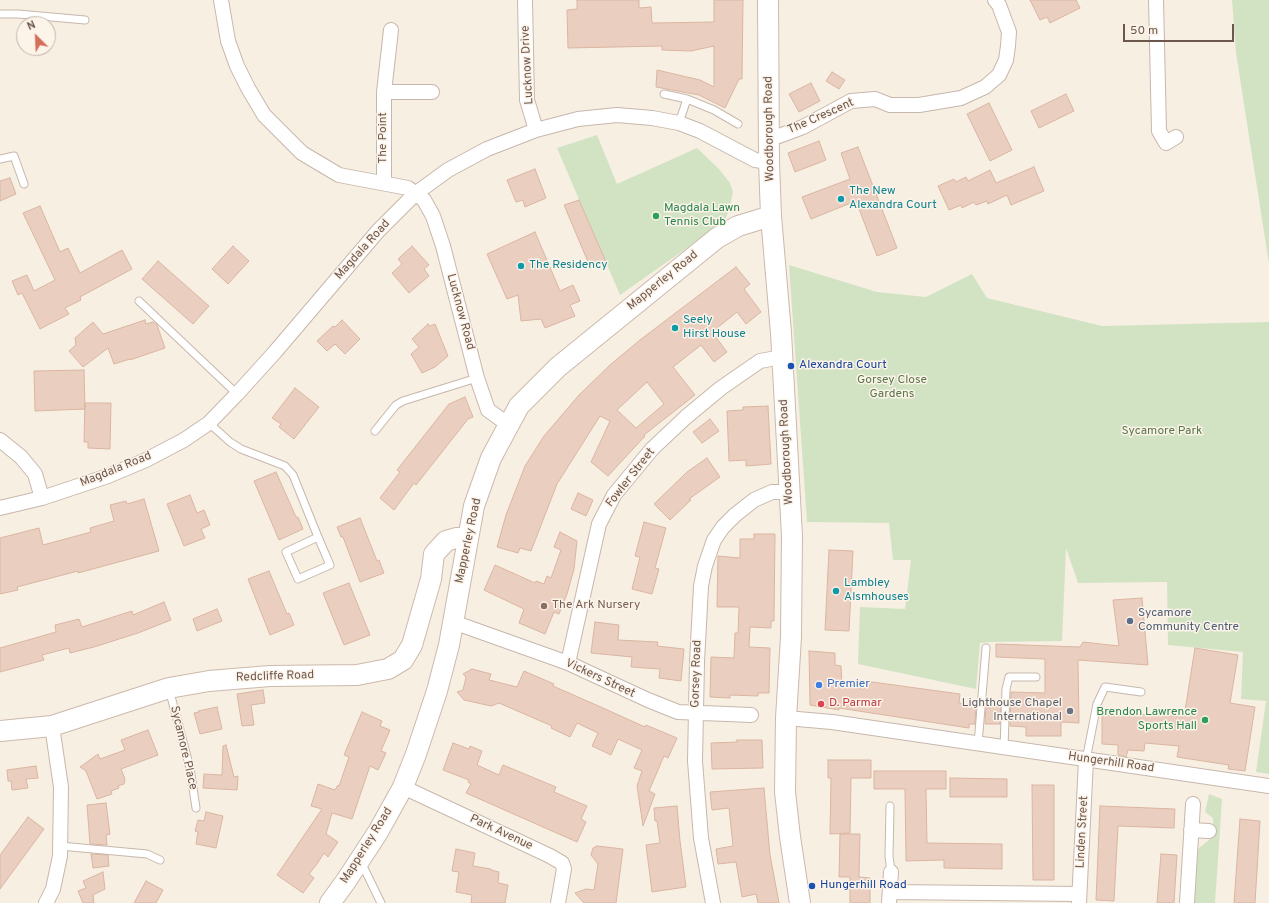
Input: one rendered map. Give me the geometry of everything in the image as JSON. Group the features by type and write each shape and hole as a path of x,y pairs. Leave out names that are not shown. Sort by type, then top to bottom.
{"street":[{"path":"221,0 228,41 237,66 248,88 264,115 302,154 339,175 367,182 408,188 416,194"},
{"name":"Lucknow Drive","path":"525,0 528,100 536,130"},
{"name":"Woodborough Road","path":"768,0 769,162 781,333 792,536 793,582 786,718 785,792 800,903"},
{"name":"The Crescent","path":"770,135 779,136 803,127 851,101 875,99 890,105 919,105 962,98 985,87 999,75 1006,60 1008,46 1009,32 998,5 994,0"},
{"path":"1156,0 1159,131 1166,143 1176,136"},
{"name":"The Point","path":"384,184 384,92 391,30"},
{"path":"384,92 432,92"},
{"name":"Magdala Road","path":"0,508 42,498 108,476 146,460 184,440 209,423 237,394 378,231 416,194 448,170 487,149 536,130 578,120 617,115 652,118 679,123 700,131 755,160 769,162"},
{"name":"Lucknow Road","path":"416,194 424,200 433,216 488,410 509,424"},
{"name":"Mapperley Road","path":"330,903 378,832 403,787 416,754 437,690 448,645 474,506 491,458 519,406 558,367 717,238 738,226 772,216"},
{"name":"Fowler Street","path":"568,663 599,524 614,496 652,449 721,388 760,360 782,357"},
{"path":"0,440 20,457 35,474 42,498"},
{"name":"Gorsey Road","path":"713,903 703,856 697,795 696,713 701,586 705,566 714,540 723,527 754,500 772,492 789,492"},
{"name":"Redcliffe Road","path":"0,731 52,726 169,688 209,681 270,676 357,675 388,669 403,660 412,645 431,579 434,554 446,541 456,538 467,538"},
{"name":"Vickers Street","path":"453,622 568,663 648,700 678,712 751,715"},
{"name":"Hungerhill Road","path":"786,718 832,722 1269,786"},
{"path":"46,903 53,889 60,856 61,787 52,726"},
{"name":"Linden Street","path":"1079,899 1086,760"},
{"name":"Park Avenue","path":"403,787 562,863 564,868 558,903"},
{"path":"1187,903 1193,804"},
{"path":"1191,830 1209,831"},
{"path":"891,872 890,898 1079,899"}],"lane":[{"path":"0,14 18,14 85,20"},
{"path":"664,94 688,99 714,110 738,124"},
{"path":"679,123 688,99"},
{"path":"0,160 14,156 24,184"},
{"path":"139,301 237,394"},
{"path":"375,431 396,406 403,401 478,378"},
{"path":"209,423 230,442 241,449 285,466 293,475 330,565 298,580 286,552 318,537"},
{"path":"978,744 986,648"},
{"path":"1004,748 1006,689 1009,677 1036,677"},
{"path":"1086,760 1097,704 1105,687 1141,692"},
{"name":"Sycamore Place","path":"169,688 190,768 196,808"},
{"path":"890,806 889,856 891,872"},
{"path":"60,846 147,854 160,860"},
{"path":"360,860 381,903"}],"green space":[{"path":"1232,0 1269,0 1269,264 1236,53"},
{"name":"Magdala Lawn Tennis Club","path":"597,135 617,184 697,148 719,169 730,183 733,192 729,210 724,222 620,295 557,148"},
{"path":"789,265 877,292 926,297 972,274 987,298 1102,326 1269,322 1269,774 1256,772 1266,701 1241,699 1243,652 1168,645 1167,582 1078,583 1066,548 1062,641 980,643 976,689 858,664 860,607 905,609 911,560 893,560 889,523 807,522"},
{"path":"1209,794 1222,799 1215,903 1194,903 1195,855 1199,848 1209,840 1214,833 1213,818 1205,812"}],"building":[{"path":"577,0 639,0 639,8 651,7 652,23 714,22 714,0 743,0 742,79 739,79 725,108 699,95 656,87 657,70 700,80 714,87 714,46 691,51 662,50 662,46 568,48 567,10 577,9"},
{"path":"1030,0 1076,0 1080,8 1050,23 1047,17 1040,20"},
{"path":"832,72 845,80 839,89 826,81"},
{"path":"811,83 820,101 799,112 789,94"},
{"path":"1066,94 1074,111 1039,128 1031,111"},
{"path":"989,103 1012,150 990,161 967,114"},
{"path":"819,141 826,160 795,172 788,153"},
{"name":"The New Alexandra Court","path":"858,147 897,248 877,256 856,201 811,219 802,197 850,179 841,153"},
{"path":"1034,167 1044,191 1011,205 1007,195 988,204 987,201 976,205 974,202 962,208 961,205 949,210 938,186 954,179 956,182 966,177 968,181 990,170 996,183"},
{"path":"535,169 546,198 525,207 523,200 516,202 507,180"},
{"path":"10,178 16,194 0,201 0,181"},
{"path":"579,200 606,262 591,269 564,205"},
{"path":"40,206 60,252 68,248 80,273 122,250 132,269 80,297 81,300 65,308 69,314 40,329 22,293 18,295 12,281 27,275 34,291 55,280 23,213"},
{"path":"535,232 560,291 573,285 580,301 570,305 575,316 545,328 541,319 521,321 518,295 507,299 487,254"},
{"path":"233,246 249,261 228,284 212,269"},
{"path":"412,246 429,265 424,269 429,276 409,293 392,273 402,264 398,259"},
{"path":"158,261 209,306 193,324 142,279"},
{"path":"736,267 750,284 744,289 761,312 746,324 737,312 712,332 727,352 714,362 701,345 673,367 695,395 644,435 645,436 608,476 591,462 610,421 600,416 557,484 531,551 520,548 518,553 497,547 506,515 525,466 544,436 579,395 610,365 640,340","holes":["647,382 664,404 636,428 617,410"]},
{"path":"145,320 146,324 153,322 157,325 165,348 114,364 108,348 83,367 69,351 76,345 75,338 93,322 103,334"},
{"path":"342,320 360,339 345,354 335,344 327,351 317,341"},
{"path":"428,324 430,326 435,324 448,356 435,367 422,373 411,354 419,347 412,339"},
{"path":"84,370 85,409 35,411 34,371"},
{"path":"295,388 319,407 294,439 279,427 281,424 272,418"},
{"path":"465,397 473,417 468,419 416,485 414,483 394,510 380,498 400,472 397,470 449,404"},
{"path":"85,403 111,403 110,449 88,448 88,442 84,442"},
{"path":"768,406 771,464 746,466 746,460 729,461 727,411 743,410 743,407"},
{"path":"710,419 719,431 702,443 693,432"},
{"path":"707,458 720,477 689,499 691,500 670,520 654,504 687,472"},
{"path":"276,472 303,529 279,540 254,481"},
{"path":"578,493 593,500 586,516 571,509"},
{"path":"190,495 197,513 204,510 210,525 201,529 205,538 184,546 167,504"},
{"path":"144,499 159,551 78,573 78,571 17,587 18,590 0,594 0,538 39,528 43,545 91,532 90,528 114,521 110,505 126,501 127,504"},
{"path":"360,518 377,561 379,560 384,573 360,582 343,537 341,537 337,527"},
{"path":"644,522 666,528 655,568 659,569 652,594 632,589 640,557 635,556"},
{"path":"560,532 577,541 574,569 567,594 559,614 554,612 545,634 519,623 524,609 484,590 495,565 535,583 536,581 544,584 547,576 551,578 561,550 554,547"},
{"path":"754,534 775,534 774,621 771,621 771,628 750,627 749,647 770,648 769,693 758,693 758,696 730,695 730,698 710,697 711,657 734,658 735,633 738,633 739,607 717,607 718,556 740,558 740,539 754,539"},
{"name":"Lambley Alsmhouses","path":"829,550 853,551 849,631 825,630"},
{"path":"269,571 287,614 289,613 294,625 270,635 248,579"},
{"path":"349,583 370,635 344,645 323,593"},
{"path":"1142,598 1148,665 1078,660 1079,723 1061,722 1061,736 1026,736 1026,727 1010,726 1011,692 1045,693 1045,659 996,657 996,644 1080,647 1083,642 1119,646 1113,600"},
{"path":"164,602 171,620 138,633 94,647 70,653 69,648 42,655 44,660 0,672 0,648 56,632 55,625 79,619 82,627 132,611 133,615"},
{"path":"217,609 222,621 197,631 193,619"},
{"path":"595,622 619,625 618,640 658,642 657,646 684,649 681,681 659,678 660,669 631,667 632,657 591,653"},
{"path":"1195,648 1238,655 1230,703 1255,707 1245,771 1228,769 1229,765 1177,757 1179,746 1145,743 1144,751 1128,750 1126,757 1118,755 1118,745 1102,744 1102,712 1184,717"},
{"path":"809,651 835,653 835,665 841,666 842,687 864,689 865,681 960,694 959,703 976,706 975,724 969,724 969,728 810,705"},
{"path":"472,669 491,674 489,680 517,687 524,671 554,684 553,686 645,727 646,725 677,738 668,758 664,756 649,791 655,794 643,826 637,786 642,771 634,768 642,750 618,739 611,755 592,746 598,733 577,723 570,737 551,728 552,726 499,703 491,706 464,700 457,692 463,690 466,677 463,674"},
{"path":"263,690 265,703 251,705 254,725 242,726 237,694"},
{"path":"990,701 1001,701 1000,724 985,724 986,707 990,708"},
{"path":"217,707 222,729 200,734 194,713"},
{"path":"362,712 382,721 380,726 390,730 381,751 386,753 378,770 370,766 352,819 332,813 326,834 338,842 328,857 324,853 309,874 314,878 303,893 277,875 322,809 311,806 318,784 335,790 338,785 339,786 349,757 344,755"},
{"path":"148,730 158,755 121,769 125,779 124,784 111,791 112,794 97,799 86,771 80,767 98,754 100,759 125,750 121,740"},
{"path":"737,740 762,740 763,768 712,769 711,743 737,742"},
{"path":"453,743 469,749 470,746 482,751 477,765 499,775 503,765 556,787 554,792 587,806 581,819 586,822 577,842 466,793 471,784 468,782 469,780 443,770"},
{"path":"226,745 234,777 238,776 237,790 203,788 204,774 222,775 223,746"},
{"path":"828,760 871,760 871,778 851,778 850,833 830,834 831,778 828,778"},
{"path":"36,766 38,778 26,779 28,788 12,790 11,781 8,781 7,770"},
{"path":"874,771 946,771 946,789 926,789 927,843 1002,844 1002,869 944,868 944,860 906,861 905,789 874,789"},
{"path":"950,778 1007,779 1007,797 950,797"},
{"path":"1032,785 1054,785 1054,880 1033,880"},
{"path":"764,788 770,855 779,903 758,903 756,894 742,897 736,862 718,864 716,849 733,846 729,808 712,810 710,792"},
{"path":"106,803 110,834 106,835 107,845 90,844 87,805"},
{"path":"677,806 686,887 652,892 646,845 660,843 657,821 655,821 654,808"},
{"path":"1100,806 1175,809 1174,828 1118,826 1114,901 1096,900"},
{"path":"206,812 223,816 216,848 196,844 198,832 195,831 198,820 204,821"},
{"path":"28,817 44,829 0,889 0,855"},
{"path":"1240,819 1260,821 1255,903 1234,903"},
{"path":"840,834 860,834 859,877 870,878 870,903 850,903 850,877 839,877"},
{"path":"597,846 623,849 616,903 584,903 575,893 586,889 594,890 598,864 591,855 593,848"},
{"path":"456,849 475,853 473,866 499,872 498,883 508,885 505,903 471,903 472,895 456,892 459,872 452,871"},
{"path":"91,854 108,855 109,866 93,868"},
{"path":"1161,854 1177,855 1174,903 1157,903"},
{"path":"103,872 105,889 93,895 94,903 83,903 78,891 86,888 83,881"},
{"path":"146,881 163,890 156,903 134,903"}],"place":[{"name":"The New Alexandra Court","path":"841,199"},
{"name":"Magdala Lawn Tennis Club","path":"656,216"},
{"name":"The Residency","path":"521,266"},
{"name":"Seely Hirst House","path":"675,328"},
{"name":"Alexandra Court","path":"791,366"},
{"name":"Lambley Alsmhouses","path":"836,591"},
{"name":"The Ark Nursery","path":"544,606"},
{"name":"Sycamore Community Centre","path":"1130,621"},
{"name":"Premier","path":"819,685"},
{"name":"D. Parmar","path":"821,704"},
{"name":"Lighthouse Chapel International","path":"1070,711"},
{"name":"Brendon Lawrence Sports Hall","path":"1205,720"},
{"name":"Hungerhill Road","path":"812,886"}],"park label":[{"name":"Gorsey Close Gardens","path":"892,388"},
{"name":"Sycamore Park","path":"1162,432"}]}
